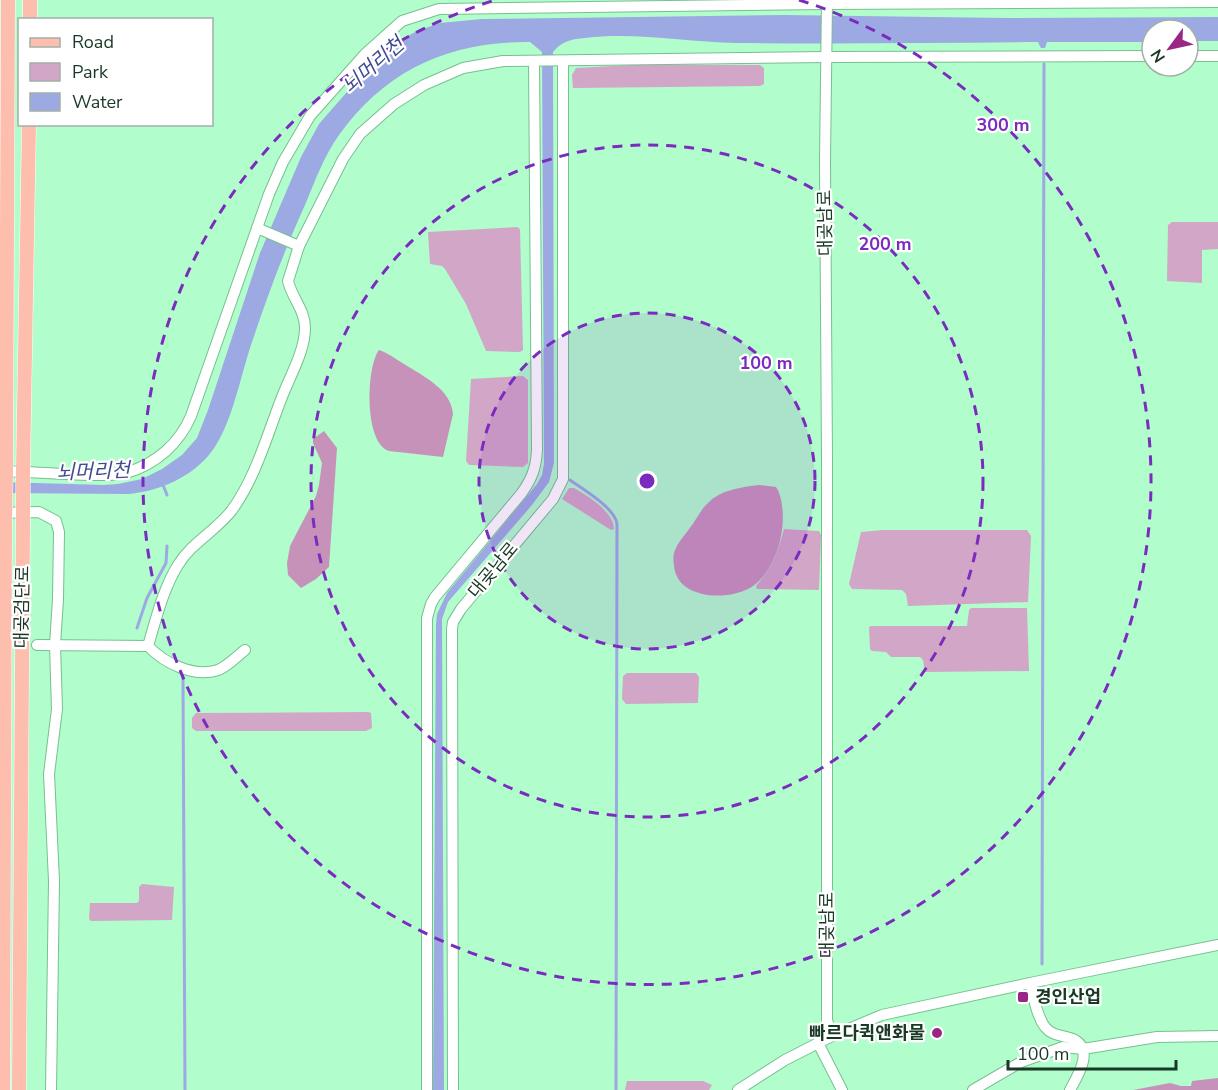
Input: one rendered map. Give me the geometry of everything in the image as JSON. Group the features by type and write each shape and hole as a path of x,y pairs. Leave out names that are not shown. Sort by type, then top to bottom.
{"main road":[{"name":"대곶검단로","path":"3,1090 2,520 8,0"},
{"path":"30,0 30,18"},
{"name":"대곶검단로","path":"19,1090 23,469 29,126"}],"street":[{"path":"3,470 112,475 147,464 172,446 186,429 257,228 283,162 310,116 364,54 402,21 439,9 826,2 1218,2"},
{"name":"대곶남로","path":"826,2 827,1020 832,1036"},
{"path":"148,646 167,586 180,562 187,551 223,521 242,496 298,355 305,328 304,316 288,281 299,246 351,144 394,104 424,85 457,70 489,62 826,57 1140,56"},
{"path":"1200,56 1218,56"},
{"name":"대곶남로","path":"427,1090 427,618 435,597 521,494 533,477 535,469 537,439 534,61"},
{"name":"대곶남로","path":"453,1090 452,629 453,622 461,609 553,499 563,479 563,61"},
{"path":"257,228 299,246"},
{"path":"2,520 39,512 56,521 58,526 58,599 55,645 57,720 49,774 54,873 51,1090"},
{"path":"37,645 148,646 169,662 189,670 206,671 225,667 245,650"},
{"path":"738,1090 784,1060 882,1015 1218,945"},
{"path":"1030,983 1040,1017 1046,1028 1056,1035 1076,1041 1083,1049 1084,1060 1070,1090"},
{"path":"973,1090 1021,1062 1063,1047 1083,1049 1156,1037 1218,1036"},
{"path":"818,1043 842,1090"}],"green space":[{"path":"631,65 760,65 764,68 764,84 760,86 573,88 572,75 576,68"},
{"path":"1172,222 1218,222 1218,249 1202,250 1202,283 1167,281 1168,225"},
{"path":"517,227 520,229 523,350 520,352 486,351 466,304 445,269 442,266 430,264 428,232"},
{"path":"523,376 528,380 528,463 523,467 469,465 466,461 471,379"},
{"path":"569,488 574,488 599,505 610,517 614,529 611,530 562,499"},
{"path":"784,529 819,531 821,535 819,590 757,589 756,586 774,559"},
{"path":"1027,530 1031,536 1028,602 908,606 906,594 902,590 852,589 849,584 861,532"},
{"path":"971,608 1027,608 1029,671 925,672 923,660 920,657 891,657 886,652 870,649 869,627 871,626 967,626"},
{"path":"627,673 696,673 699,677 698,703 626,704 622,699 623,676"},
{"path":"196,713 371,713 372,728 366,731 196,731 192,728 192,718"},
{"path":"142,884 174,887 172,920 91,921 89,919 90,903 137,903 139,887"},
{"path":"627,1081 703,1081 712,1085 709,1090 625,1090"}],"shaded area":[{"path":"379,350 435,384 447,397 453,414 443,457 389,451 381,445 371,420 370,404 372,372"},
{"path":"324,431 337,448 329,567 316,579 301,588 288,575 287,563 290,546 316,496 322,463 313,439"},
{"path":"759,485 776,487 783,511 780,543 775,557 763,576 753,586 743,591 718,596 706,595 684,585 677,577 674,552 703,509 725,492"},
{"path":"1218,1078 1218,1090 1133,1090 1170,1083 1191,1086 1192,1081"}],"water":[{"name":"뇌머리천","path":"785,15 1006,18 1218,17 1218,41 1200,41 1200,18 1140,18 1140,42 1047,42 1045,48 1041,48 1038,42 736,43 604,36 572,40 560,45 553,52 554,463 549,482 532,505 448,602 442,619 444,1090 433,1090 437,614 447,593 542,475 544,464 542,52 530,42 473,47 447,54 422,63 399,76 357,112 339,135 320,169 290,240 251,345 225,428 212,451 195,468 163,486 129,494 0,493 0,482 118,484 142,479 182,455 197,438 260,253 301,157 319,124 367,69 395,43 417,31 440,23 482,19"}],"waterway":[{"path":"1042,964 1044,64"},
{"path":"570,480 605,505 617,524 616,1090"},
{"path":"163,485 167,495"},
{"path":"137,628 147,598 166,563 167,546"},
{"path":"183,678 185,1090"}],"place":[{"name":"경인산업","path":"1023,997"},
{"name":"빠르다퀵앤화물","path":"937,1033"}]}
